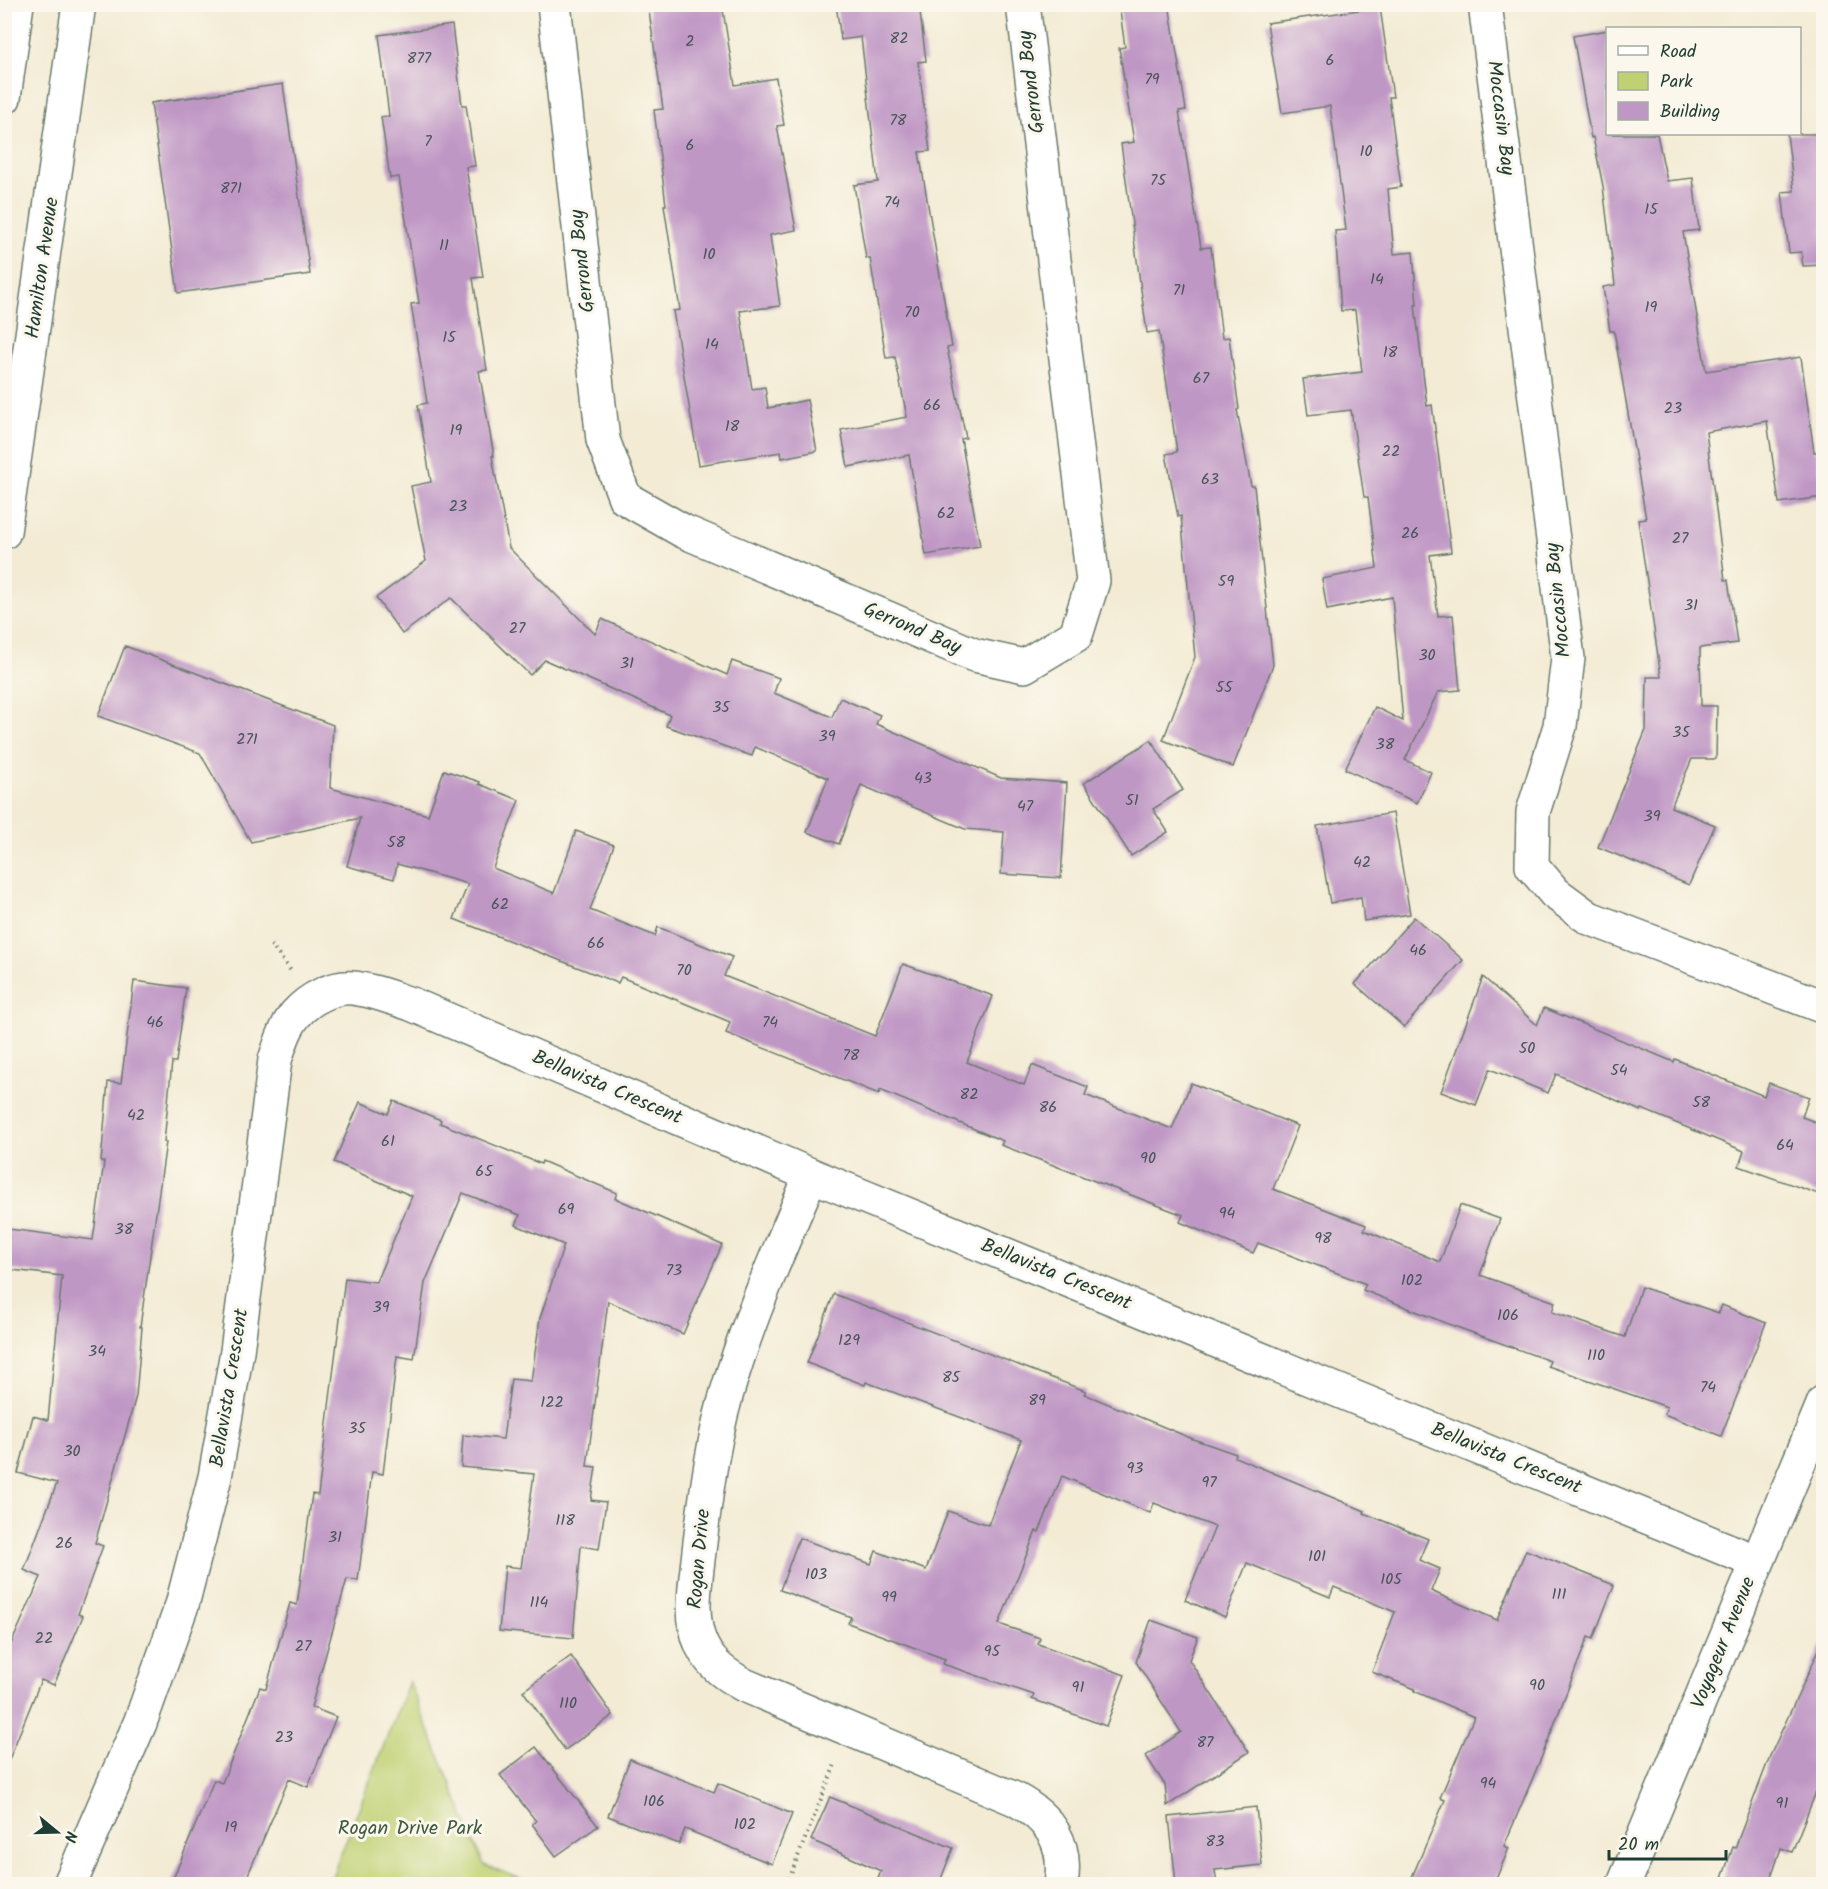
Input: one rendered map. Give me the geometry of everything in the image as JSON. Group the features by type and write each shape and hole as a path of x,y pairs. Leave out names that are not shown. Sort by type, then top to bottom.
{"street":[{"path":"4,98 18,4"},
{"name":"Hamilton Avenue","path":"5,525 79,4"},
{"name":"Gerrond Bay","path":"554,4 603,440 625,498 683,531 974,656 1024,666 1076,635 1093,581 1023,4"},
{"name":"Moccasin Bay","path":"1485,4 1568,658 1560,726 1533,812 1532,866 1555,893 1589,918 1824,1007"},
{"name":"Bellavista Crescent","path":"70,1884 140,1723 182,1605 215,1477 237,1351 275,1060 283,1038 296,1015 314,1000 334,989 352,987 422,1009 811,1175 1757,1562"},
{"name":"Rogan Drive","path":"811,1175 732,1374 718,1430 705,1505 694,1598 701,1644 708,1657 722,1673 744,1685 1015,1799 1033,1809 1045,1819 1061,1851 1063,1875 1061,1884"},
{"name":"Voyageur Avenue","path":"1624,1884 1824,1402"}],"path":[{"path":"787,1884 849,1728"}],"green space":[{"name":"Rogan Drive Park","path":"409,1682 484,1865 535,1884 329,1884"}],"building":[{"path":"648,4 722,4 735,85 776,78 784,125 777,126 796,230 770,235 780,306 740,311 752,389 765,387 768,408 807,400 817,451 782,458 781,452 699,465 673,311 680,310 664,205 666,205 654,110 663,109"},
{"path":"836,4 919,4 926,61 918,62 930,151 919,152 952,347 947,348 966,438 961,439 980,546 926,555 909,455 848,467 841,430 907,417 895,357 886,358 870,258 866,258 854,185 878,182 861,37 841,40"},
{"path":"1119,4 1169,4 1186,110 1179,111 1201,248 1211,247 1222,338 1229,337 1239,409 1237,410 1251,486 1254,486 1273,665 1233,767 1163,740 1195,657 1181,516 1178,517 1166,454 1177,452 1159,331 1147,333 1121,144 1134,142 1119,48 1125,47"},
{"path":"1380,7 1393,97 1389,97 1401,187 1388,189 1394,254 1413,252 1417,305 1415,305 1427,406 1432,405 1451,552 1430,555 1438,616 1453,615 1460,690 1438,692 1405,760 1431,772 1417,803 1345,769 1375,707 1403,721 1392,597 1327,610 1322,579 1377,568 1368,497 1364,497 1351,410 1308,415 1303,379 1362,372 1355,310 1341,311 1335,231 1346,230 1330,106 1282,113 1267,23"},
{"path":"452,25 462,105 466,105 475,166 466,167 483,277 473,278 487,370 479,371 509,548 595,634 602,619 727,675 732,661 779,678 774,693 832,717 840,698 880,715 876,724 1001,778 1067,783 1061,878 1001,874 1004,832 965,829 861,785 839,844 807,832 828,778 755,747 752,756 666,726 670,715 545,660 530,675 451,598 402,634 376,598 426,561 411,486 431,482 418,405 427,403 411,304 419,303 399,177 390,178 381,117 389,116 379,35"},
{"path":"1606,30 1606,135 1657,135 1667,181 1693,178 1699,230 1683,232 1706,371 1801,357 1814,452 1817,452 1823,497 1779,503 1767,421 1706,432 1725,580 1728,580 1737,643 1700,648 1701,706 1717,706 1716,759 1692,759 1671,807 1715,825 1689,885 1598,847 1646,730 1647,677 1661,677 1638,520 1646,519 1614,331 1610,331 1603,287 1615,285 1603,186 1593,137 1591,138 1573,36"},
{"path":"283,84 310,274 178,293 151,103"},
{"path":"1824,134 1824,265 1803,266 1801,252 1789,253 1782,192 1794,191 1787,135"},
{"path":"125,646 333,725 330,788 428,815 444,770 480,782 479,784 519,800 493,868 554,893 576,831 614,845 590,910 655,936 658,927 732,957 724,976 875,1036 903,964 993,996 967,1062 1024,1085 1032,1065 1088,1087 1085,1095 1172,1129 1191,1083 1298,1126 1273,1189 1366,1225 1364,1230 1440,1262 1460,1205 1500,1219 1480,1275 1555,1302 1552,1312 1625,1337 1641,1287 1719,1313 1722,1305 1766,1323 1721,1436 1664,1414 1667,1407 1548,1366 1550,1361 1363,1290 1366,1284 1258,1243 1253,1253 1180,1222 1183,1215 1001,1145 1003,1141 880,1090 879,1094 726,1033 730,1022 621,977 618,983 454,919 468,884 397,864 394,879 347,866 360,818 251,842 200,753 98,716"},
{"path":"1151,740 1183,790 1153,809 1168,832 1131,856 1084,783"},
{"path":"1393,813 1410,914 1364,921 1361,897 1330,903 1317,826"},
{"path":"1414,917 1463,960 1404,1027 1355,984"},
{"path":"1483,977 1537,1025 1544,1008 1674,1062 1675,1059 1764,1096 1769,1083 1809,1097 1802,1117 1824,1125 1824,1196 1739,1166 1744,1151 1642,1109 1641,1111 1556,1074 1548,1093 1490,1069 1476,1105 1441,1092"},
{"path":"134,981 186,988 176,1062 172,1062 164,1142 166,1142 140,1327 142,1327 136,1396 95,1543 103,1546 78,1614 83,1616 54,1685 41,1680 6,1767 4,1767 4,1660 41,1577 24,1570 57,1483 18,1473 33,1416 48,1420 62,1276 4,1269 9,1229 93,1240 104,1162 101,1162 108,1082 121,1083"},
{"path":"394,1101 441,1120 440,1123 541,1164 542,1161 617,1193 615,1198 722,1245 683,1334 608,1301 587,1466 596,1467 591,1500 606,1502 599,1549 581,1546 573,1638 499,1631 505,1566 521,1568 534,1474 461,1467 463,1435 503,1439 511,1379 531,1381 540,1318 564,1245 516,1225 520,1215 463,1193 425,1283 414,1359 397,1356 383,1474 372,1472 358,1580 347,1579 311,1707 336,1717 308,1787 289,1779 244,1884 171,1884 214,1780 222,1783 260,1687 266,1689 290,1603 297,1605 312,1494 318,1495 345,1278 376,1282 412,1196 334,1162 360,1102 388,1114"},
{"path":"834,1294 1086,1391 1084,1394 1193,1439 1236,1454 1235,1457 1428,1539 1419,1560 1440,1569 1431,1591 1497,1620 1526,1550 1614,1585 1593,1639 1588,1637 1504,1846 1509,1848 1494,1884 1409,1884 1445,1800 1440,1798 1474,1717 1414,1691 1415,1689 1372,1672 1395,1612 1334,1587 1330,1597 1247,1563 1225,1617 1185,1600 1215,1527 1154,1503 1150,1513 1062,1476 1039,1532 1036,1531 999,1624 1040,1638 1038,1644 1125,1675 1106,1726 1032,1699 1034,1695 943,1664 945,1659 848,1623 851,1617 780,1590 799,1538 871,1564 876,1551 926,1570 948,1511 988,1525 1021,1440 866,1382 865,1385 807,1363"},
{"path":"1151,1620 1198,1637 1189,1660 1249,1752 1167,1806 1165,1785 1146,1756 1181,1732 1136,1662"},
{"path":"1824,1639 1824,1772 1792,1852 1781,1848 1769,1884 1720,1884 1770,1756"},
{"path":"571,1656 613,1715 565,1750 523,1691"},
{"path":"536,1747 598,1826 556,1856 532,1824 536,1821 500,1775"},
{"path":"630,1759 714,1792 718,1783 792,1814 772,1864 685,1829 679,1844 608,1816"},
{"path":"830,1797 953,1848 939,1884 876,1884 881,1871 811,1840"},
{"path":"1256,1807 1262,1865 1215,1870 1217,1884 1176,1884 1169,1817"}]}
